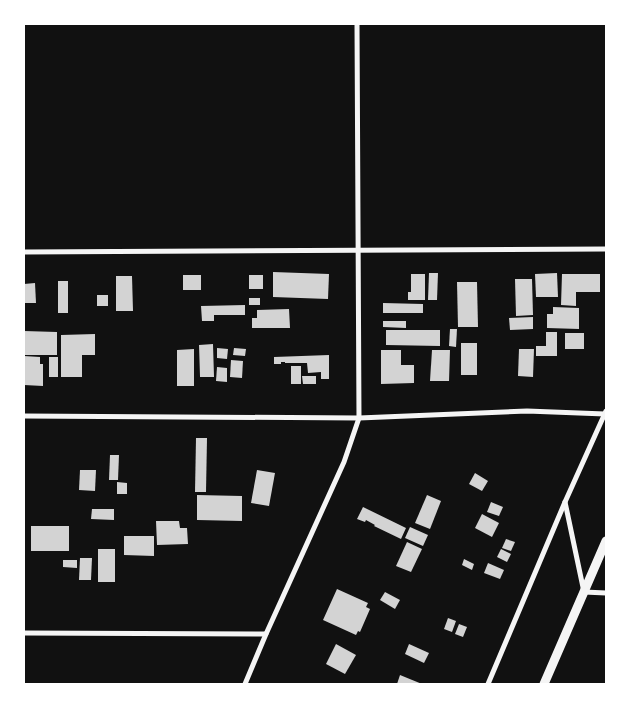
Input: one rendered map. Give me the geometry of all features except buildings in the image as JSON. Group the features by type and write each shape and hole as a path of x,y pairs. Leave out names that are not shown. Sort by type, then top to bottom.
{"street":[{"path":"245,684 344,462 360,418 357,24"},
{"path":"24,252 606,249"},
{"path":"24,416 360,418 527,411 606,412 565,502 488,684"},
{"path":"565,502 584,592"},
{"path":"544,684 606,542"},
{"path":"584,592 606,593"},
{"path":"24,632 266,634"}]}
